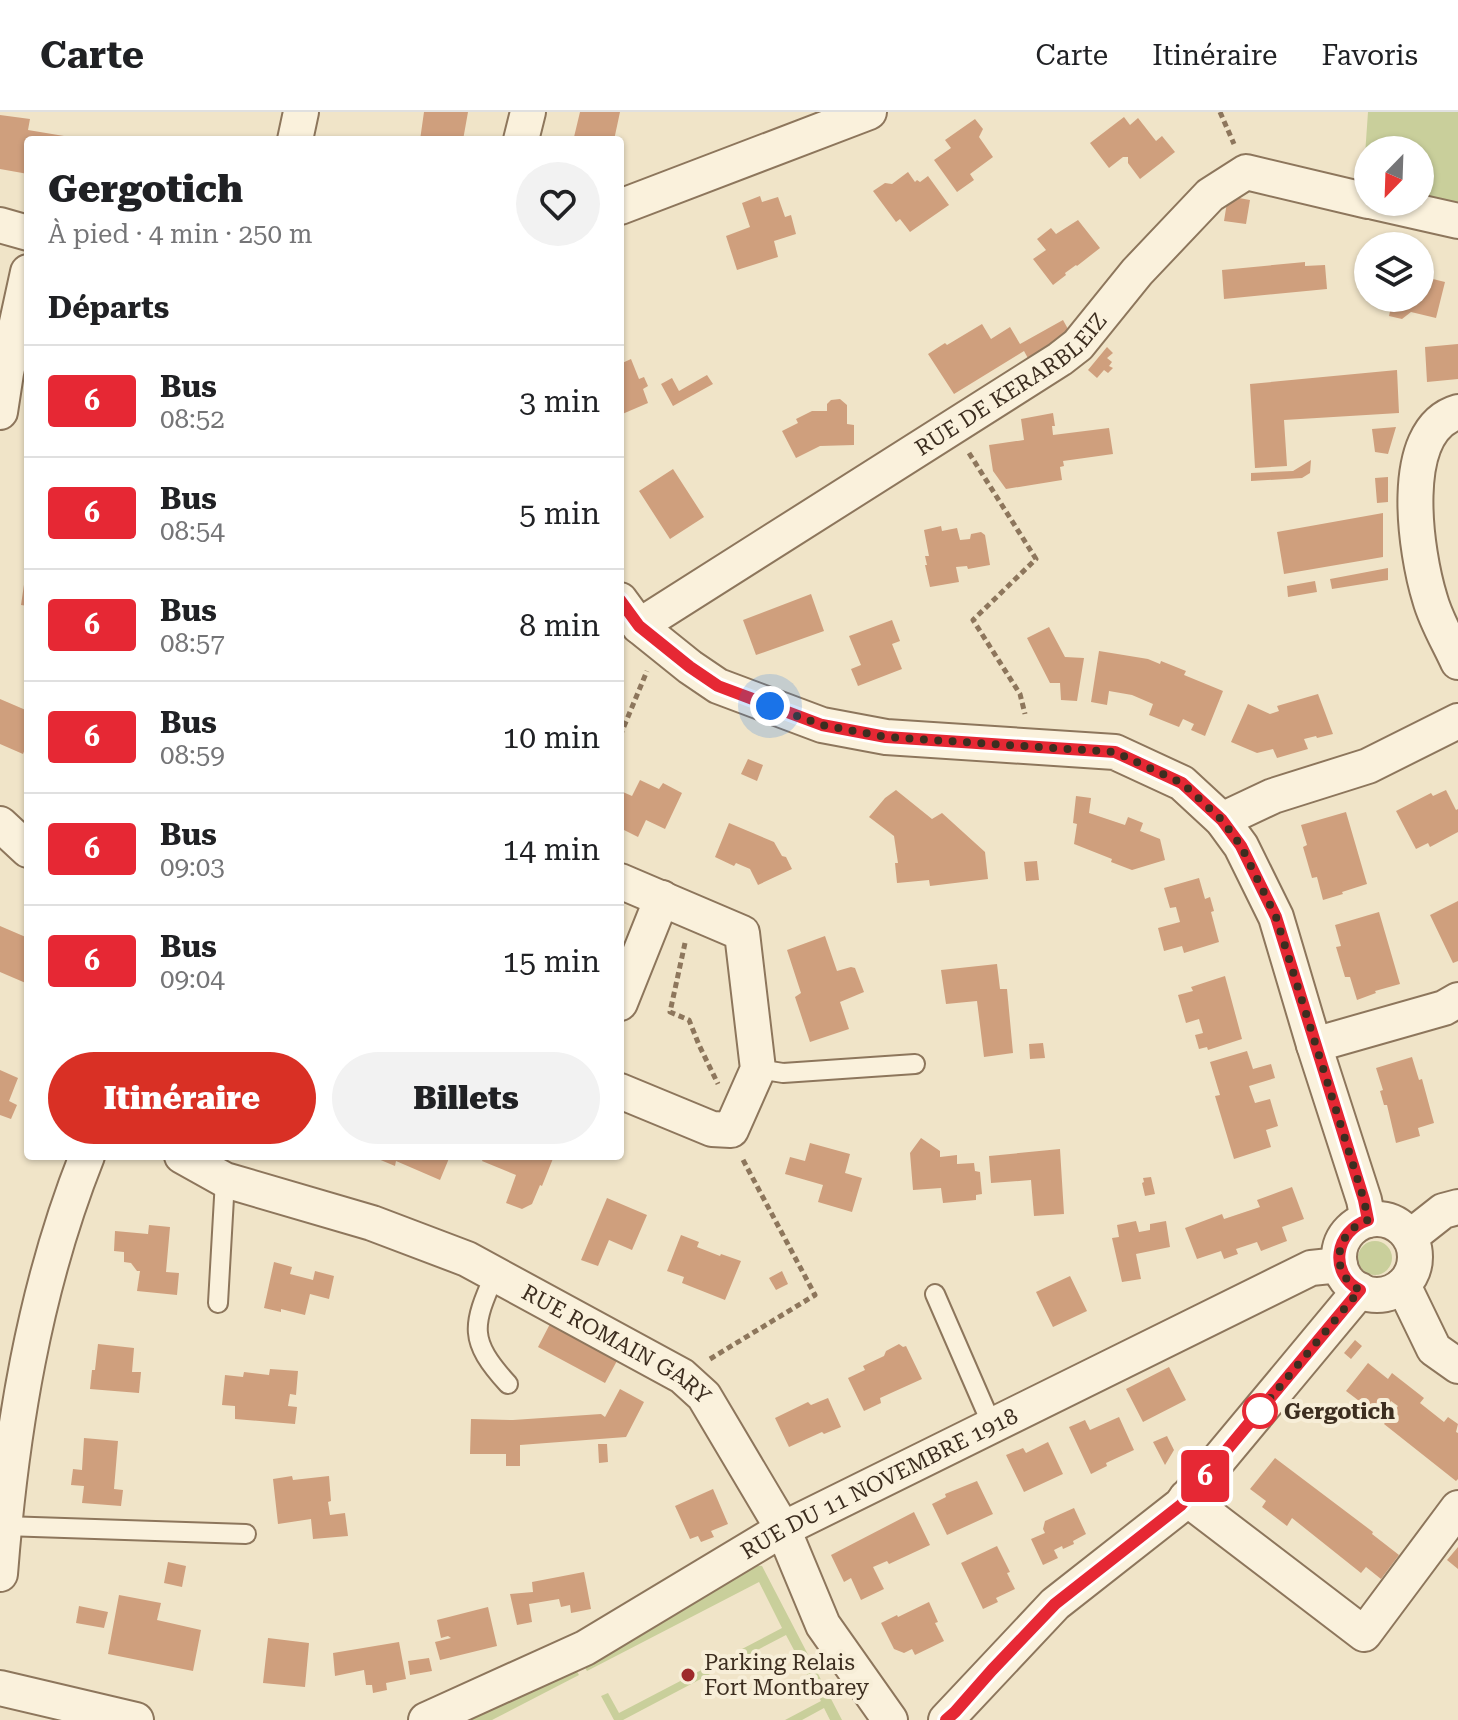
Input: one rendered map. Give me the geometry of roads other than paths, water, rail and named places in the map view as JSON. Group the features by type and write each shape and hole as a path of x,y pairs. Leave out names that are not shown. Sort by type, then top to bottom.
{"street":[{"path":"296,136 301,112"},
{"path":"522,136 528,112"},
{"path":"624,205 869,112"},
{"name":"RUE DE KERARBLEIZ","path":"640,623 1060,359 1078,345 1137,272 1210,195 1246,172 1354,197"},
{"name":"RUE DE KERARBLEIZ","path":"1434,215 1458,221"},
{"path":"0,225 24,232"},
{"path":"0,412 24,290"},
{"path":"1458,412 1450,414 1431,432 1421,456 1415,490 1418,552 1430,602 1458,662"},
{"path":"640,623 690,667 718,686 822,725 886,737 1115,752 1182,783 1222,820 1241,846 1276,917 1368,1220"},
{"path":"1222,820 1273,796 1368,766 1458,721"},
{"path":"0,824 24,846"},
{"path":"624,883 742,933 758,1069 731,1130 712,1129 624,1093"},
{"path":"624,993 662,898"},
{"path":"1314,1045 1444,1008 1458,1000"},
{"path":"1,1550 19,1404 42,1296 68,1204 85,1160"},
{"name":"RUE ROMAIN GARY","path":"189,1160 225,1180 372,1223 467,1259 682,1376 704,1396 783,1529 823,1625 890,1720"},
{"path":"1410,1237 1443,1211 1458,1207"},
{"path":"1376,1218 1401,1227 1410,1237 1416,1262 1411,1275 1392,1293 1378,1295 1350,1278 1340,1251 1344,1238 1352,1228 1376,1218"},
{"name":"RUE DU 11 NOVEMBRE 1918","path":"426,1720 585,1648 783,1529 1311,1268 1350,1278"},
{"path":"946,1720 1055,1604 1181,1505 1350,1278"},
{"path":"1403,1285 1434,1349 1458,1366"},
{"path":"1186,1498 1364,1634 1458,1508"},
{"path":"0,1688 136,1720"}],"lane":[{"path":"758,1069 783,1073 915,1064"},
{"path":"218,1303 225,1180"},
{"path":"495,1274 476,1321 478,1341 495,1370 508,1384"},
{"path":"935,1294 992,1425"},
{"path":"1,1550 246,1534"}],"place":[{"name":"Gergotich","path":"1260,1411"},
{"name":"Parking Relais Fort Montbarey","path":"688,1675"}]}
